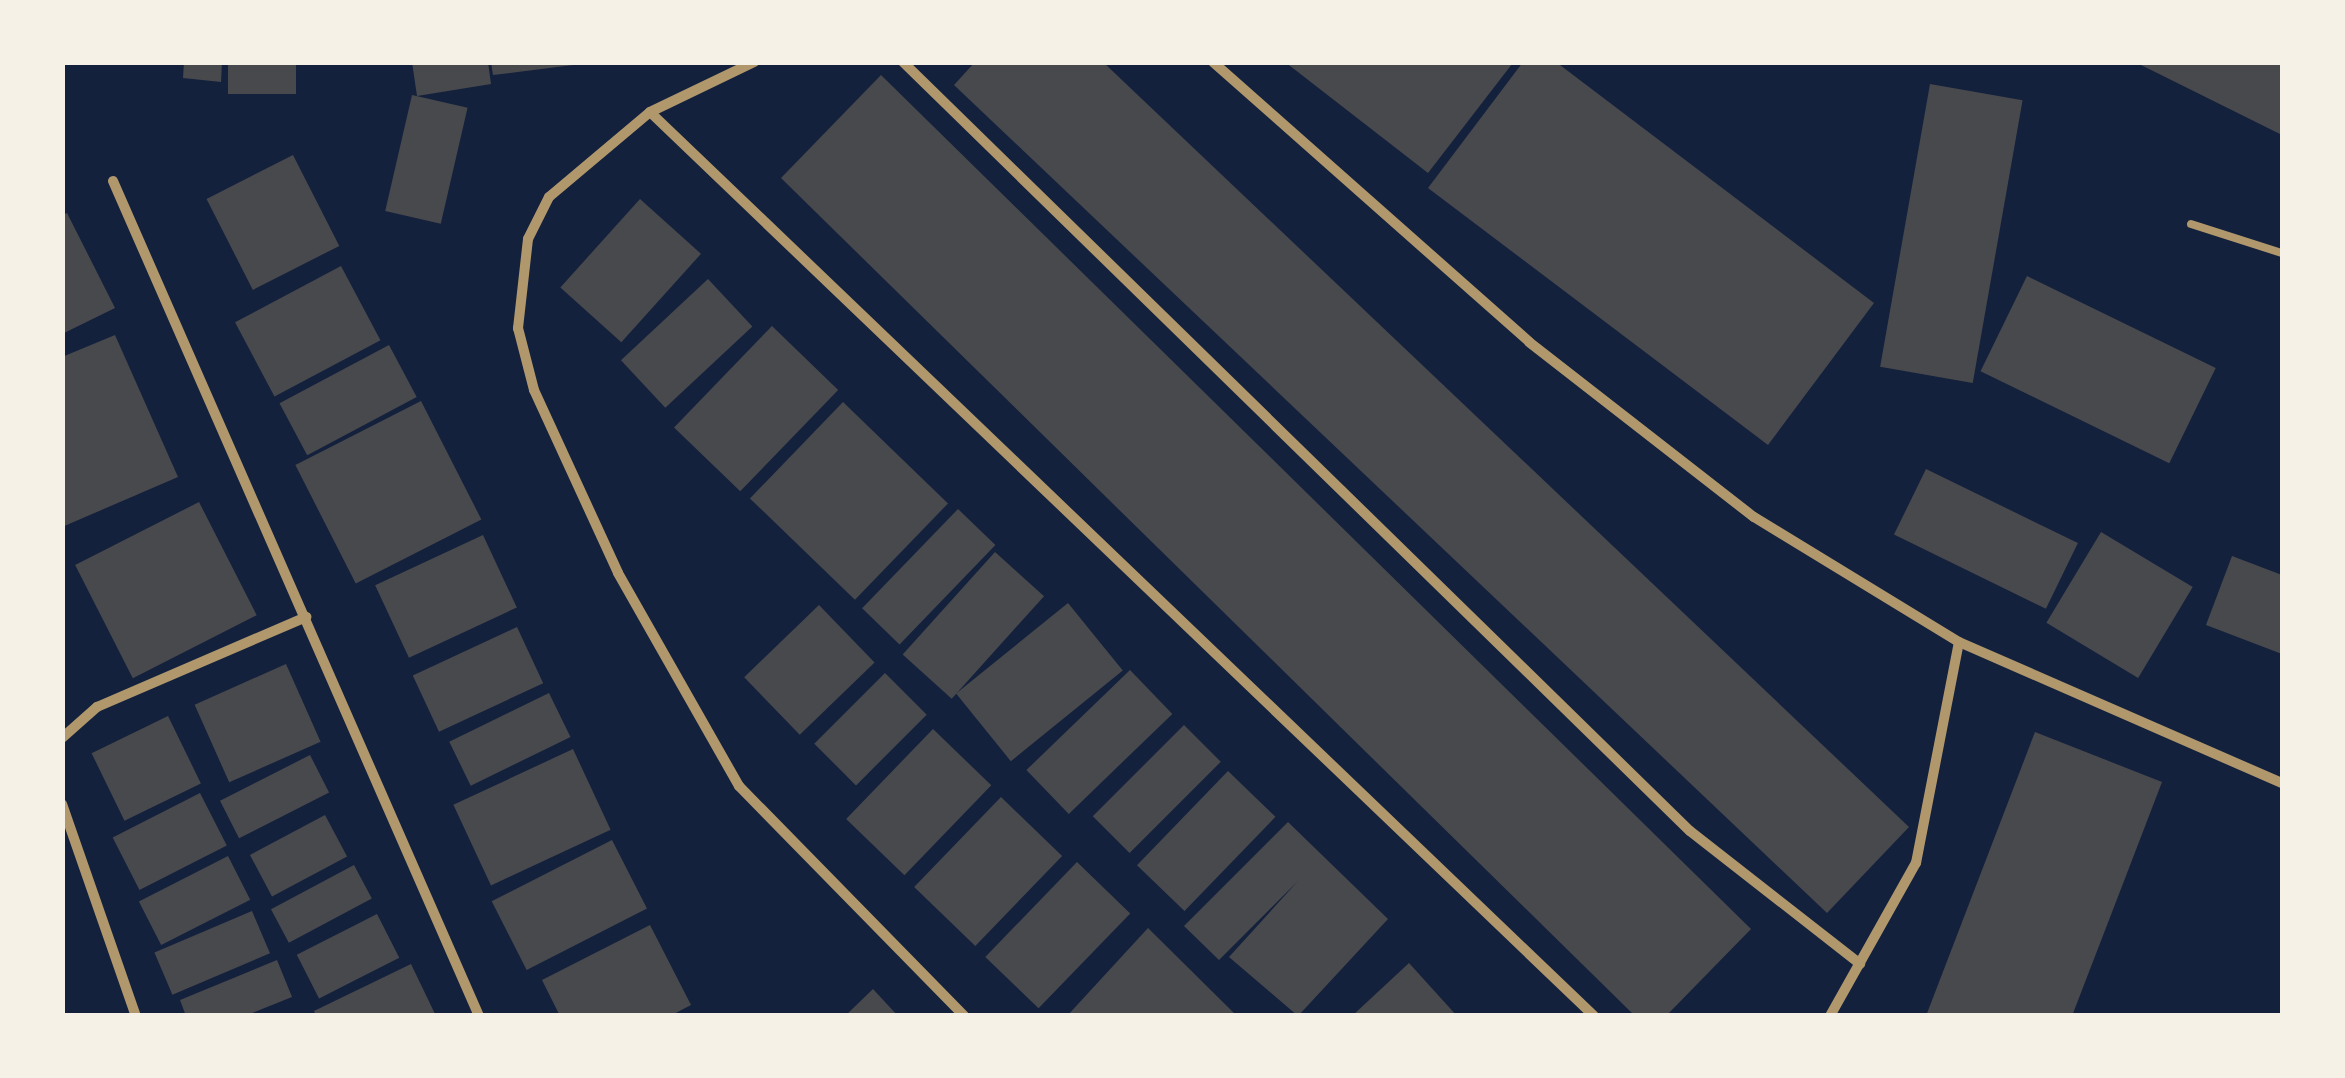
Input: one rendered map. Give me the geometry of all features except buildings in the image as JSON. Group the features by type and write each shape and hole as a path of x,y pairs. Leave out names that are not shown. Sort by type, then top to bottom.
{"street":[{"path":"754,62 650,112 572,172 528,239 518,328 534,390 677,690 739,786 964,1016"},
{"path":"903,62 1690,831 1860,964"},
{"path":"1213,62 1627,424 1754,517 1959,642 2282,783"},
{"path":"650,112 1594,1016"},
{"path":"112,181 478,1016"},
{"path":"62,738 97,707 306,617"},
{"path":"1830,1016 1916,864 1959,642"},
{"path":"62,804 136,1016"}],"lane":[{"path":"2191,224 2282,253"}]}
